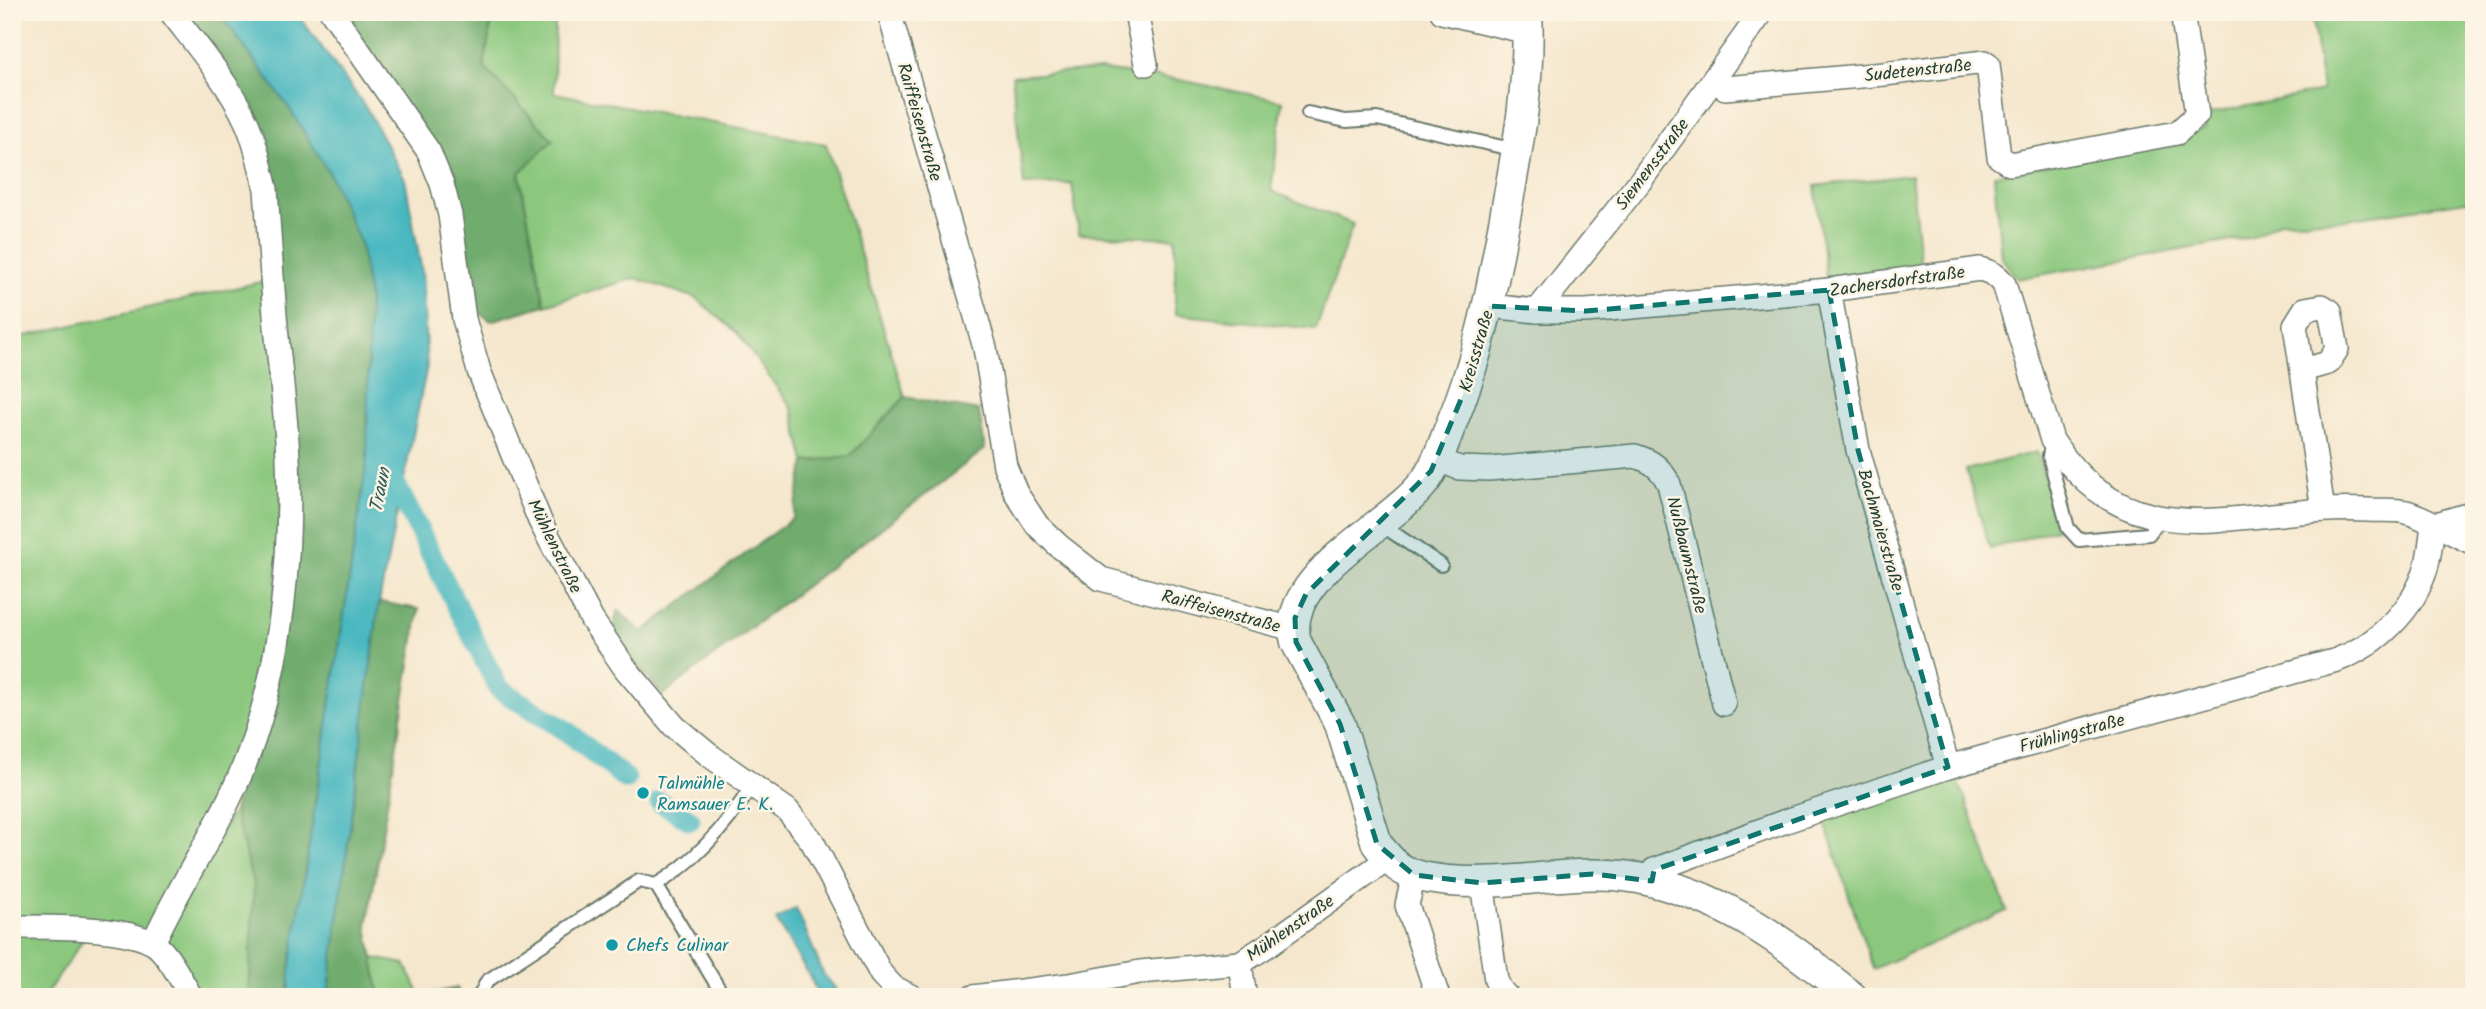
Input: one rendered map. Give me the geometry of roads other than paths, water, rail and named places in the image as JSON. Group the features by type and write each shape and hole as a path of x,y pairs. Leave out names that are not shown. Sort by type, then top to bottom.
{"street":[{"path":"153,943 227,807 251,749 276,643 288,522 288,457 263,178 246,121 228,90 172,12"},
{"name":"Mühlenstraße","path":"332,12 429,152 442,184 450,215 464,318 479,371 540,521 592,621 625,668 674,726 787,810 812,841 881,974 893,986 912,997"},
{"name":"Raiffeisenstraße","path":"889,12 985,348 1005,466 1016,493 1044,532 1083,567 1101,579 1293,629 1302,655 1335,712 1377,844 1388,859"},
{"path":"1136,12 1146,64"},
{"path":"1442,12 1528,22"},
{"name":"Siemensstraße","path":"1537,311 1642,180 1762,12"},
{"name":"Sudetenstraße","path":"1714,80 1725,88 1985,62 1988,64 2000,157 2010,164 2177,133 2197,115 2182,12"},
{"name":"Kreisstraße","path":"1293,629 1298,608 1314,582 1338,557 1416,492 1437,458 1471,372 1489,306 1518,151 1526,80 1528,22"},
{"name":"Zachersdorfstraße","path":"1489,306 1537,311 1586,311 1829,290 1980,270 1997,275 2004,284 2052,440 2064,459 2096,489 2137,513 2180,522 2233,520 2340,508 2407,512 2474,543"},
{"name":"Bachmaierstraße","path":"1829,290 1858,450 1948,767"},
{"path":"2303,370 2323,510"},
{"name":"Nußbaumstraße","path":"1437,458 1459,468 1489,469 1635,456 1651,461 1663,471 1670,484 1724,704"},
{"path":"2433,525 2467,515 2474,517"},
{"name":"Frühlingstraße","path":"1652,881 1654,870 1786,821 1948,767 2357,653 2390,626 2416,593 2426,568 2433,525"},
{"path":"1388,859 1402,870 1429,879 1482,883 1593,874 1652,881 1719,906 1772,934 1853,997"},
{"name":"Mühlenstraße","path":"973,997 1069,985 1140,972 1240,963 1388,859"},
{"path":"1414,875 1407,905 1438,997"},
{"path":"1482,883 1496,980 1507,997"},
{"path":"12,927 103,931 153,943 162,951 191,997"},
{"path":"1240,963 1244,991 1242,997"}],"lane":[{"path":"1308,113 1346,121 1377,119 1518,151"},
{"path":"2052,440 2049,456 2068,528 2074,537 2079,540 2149,534 2160,518"},
{"path":"1383,521 1392,532 1441,565"},
{"path":"656,886 679,871 733,817 752,786"},
{"path":"479,997 487,981 639,881 656,886 724,997"}],"water":[{"name":"Traun","path":"219,12 296,12 367,109 405,179 422,272 427,366 379,602 328,997 289,997 290,971 367,461 369,298 360,242 328,171 290,109"},
{"path":"796,908 823,973 842,997 819,997 776,920"}],"waterway":[{"name":"Traun","path":"389,471 499,689 565,730 626,779"},
{"path":"660,802 690,820"}],"place":[{"name":"Talmühle Ramsauer E. K.","path":"643,793"},
{"name":"Chefs Culinar","path":"612,945"}]}
